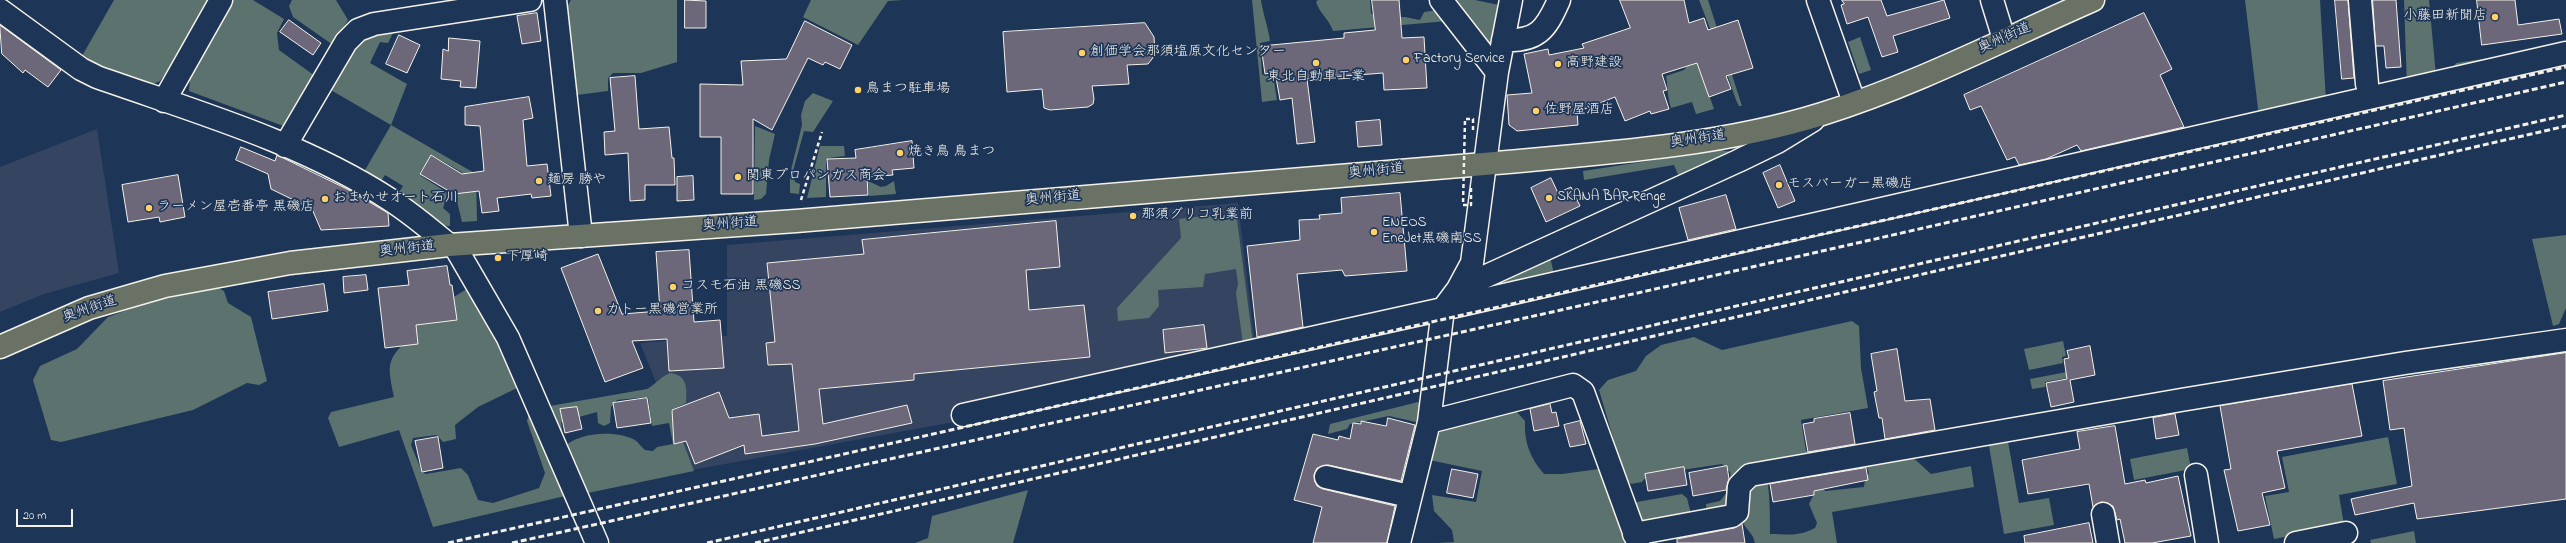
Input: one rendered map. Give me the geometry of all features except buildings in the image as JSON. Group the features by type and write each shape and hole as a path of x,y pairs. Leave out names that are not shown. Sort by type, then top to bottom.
{"main road":[{"name":"奥州街道","path":"0,347 89,308 165,286 290,263 452,245 796,221 1484,164 1596,154 1721,137 1822,114 1939,70 2004,39 2093,0"}],"street":[{"path":"164,101 221,0"},
{"path":"285,146 346,42 358,30 374,24 530,0"},
{"path":"555,0 580,236"},
{"path":"1441,0 1497,72"},
{"path":"1399,543 1429,422 1443,309 1458,289 1472,262 1497,72 1511,0"},
{"path":"1503,40 1521,41 1541,31 1549,23 1559,0"},
{"path":"1818,0 1854,102"},
{"path":"1992,0 2004,39"},
{"path":"2360,0 2367,84"},
{"path":"0,10 81,69 97,77 285,146 338,170 389,199 452,245 508,338 597,543"},
{"path":"963,415 1443,309 1801,225 2566,53"},
{"path":"1458,289 1732,164 1777,142 1822,114"},
{"path":"1429,422 1573,385 1583,392 1636,539 1732,516 1737,512 1740,486 1750,475 2188,398 2397,364 2566,340"},
{"path":"2196,475 2207,543"},
{"path":"1326,477 1410,496"},
{"path":"2103,514 2108,543"},
{"path":"2296,543 2346,533"}],"path":[{"path":"1471,188 1471,205 1463,205 1465,119 1473,119 1472,133"},
{"path":"796,221 822,132"}],"shaded area":[{"path":"97,129 119,273 44,294 0,312 0,167"},
{"path":"1238,203 1255,344 953,408 954,422 692,470 640,343 727,336 727,245"}],"green space":[{"path":"114,0 211,0 168,70 160,81 149,86 101,68 82,56"},
{"path":"233,0 253,0 284,19 277,33 279,50 315,76 286,127 189,91 190,76"},
{"path":"292,0 336,0 348,20 333,45 293,17 289,6"},
{"path":"571,0 677,0 677,62 641,73 613,73 608,78 608,91 577,95 567,7"},
{"path":"811,0 903,0 888,1 858,45 803,17"},
{"path":"1252,0 1261,0 1270,41 1260,43 1262,74 1265,76 1273,75 1277,100 1262,102"},
{"path":"1318,0 1370,0 1371,13 1377,18 1405,17 1420,20 1424,12 1438,10 1448,21 1333,31 1316,2"},
{"path":"1450,0 1475,0 1499,5 1491,46 1484,45"},
{"path":"1699,0 1708,0 1742,106 1739,106 1736,100 1719,51 1695,56 1714,109 1696,114 1692,102 1671,108 1666,76 1684,70 1711,31"},
{"path":"2245,0 2320,0 2326,101 2259,117"},
{"path":"2404,0 2429,0 2436,76 2451,72 2456,63 2557,48 2407,87"},
{"path":"395,29 388,43 380,42 370,63 407,84 391,125 329,89 357,40"},
{"path":"1860,37 1871,70 1859,74 1848,42"},
{"path":"813,93 833,101 813,132 804,131 793,171 795,182 800,184 799,194 790,193 790,174 802,125 801,115 805,101"},
{"path":"391,125 476,174 477,221 462,222 455,193 464,178 463,173 432,155 420,172 421,176 448,193 443,208 450,214 450,226 436,225 396,197 403,186 385,175 378,186 361,177"},
{"path":"755,126 775,134 769,160 766,194 761,199 754,200"},
{"path":"820,146 844,146 845,156 829,158 826,160 826,197 807,198"},
{"path":"1720,150 1732,152 1679,177 1674,165 1584,180 1583,171"},
{"path":"868,181 881,187 894,181 896,194 869,196"},
{"path":"1236,212 1253,343 1243,344 1236,293 1238,284 1236,269 1205,274 1203,287 1158,290 1159,306 1149,318 1118,321 1117,308 1181,238 1179,219"},
{"path":"2566,235 2566,308 2559,324 2553,326 2532,239"},
{"path":"1550,257 1555,278 1516,286 1503,282 1500,276"},
{"path":"211,284 224,291 228,303 251,317 267,381 259,385 247,383 193,410 61,442 51,440 33,380 40,366 77,349 108,317 154,300"},
{"path":"467,289 474,290 509,363 517,388 478,407 455,425 456,439 443,442 437,435 413,438 411,445 422,472 426,474 461,468 468,475 478,500 493,503 539,488 545,473 527,421 530,410 565,496 433,527 399,430 339,447 328,418 331,412 394,397 390,378 390,365 392,359 401,346 409,339 405,326"},
{"path":"1852,321 1859,326 1861,368 1868,408 1801,420 1806,451 1851,448 1851,453 1807,462 1810,465 1866,456 1874,458 1908,453 1931,474 1971,466 1974,487 1832,512 1837,543 1755,543 1753,537 1742,521 1656,538 1657,543 1647,543 1650,536 1744,516 1742,493 1749,479 1746,473 1738,481 1734,510 1707,516 1706,504 1720,501 1732,486 1730,472 1722,464 1648,475 1642,482 1631,484 1625,478 1599,390 1608,380 1636,371 1646,356 1661,345 1694,337 1722,350","holes":["1861,462 1867,467 1869,473 1865,480 1864,487 1825,491 1821,485 1819,470","1812,471 1815,492 1809,504 1817,523 1815,528 1798,534 1770,534 1767,478"]},
{"path":"2063,341 2066,356 2062,357 2063,363 2029,370 2024,349"},
{"path":"2072,371 2072,377 2045,382 2045,387 2032,389 2030,379"},
{"path":"670,373 680,376 686,387 686,403 671,410 694,471 578,495 562,449 569,443 586,436 596,434 616,434 633,439 645,450 653,451 657,447 673,444 669,423 652,426 648,397 617,400 611,407 610,423 604,426 598,423 597,412 561,422 563,436 557,437 544,407 647,389 663,376"},
{"path":"1418,402 1423,405 1416,422 1389,416 1350,424 1347,429 1328,434 1330,424"},
{"path":"1505,412 1517,412 1525,421 1529,449 1535,462 1544,474 1562,474 1599,469 1608,479 1625,543 1437,543 1454,542 1452,530 1434,511 1432,495 1476,502 1482,471 1429,460 1437,434 1451,426"},
{"path":"2007,436 2019,503 2049,498 2054,525 2004,534 1988,440"},
{"path":"2388,437 2397,484 2339,495 2344,525 2274,539 2265,496 2289,492 2282,457"},
{"path":"2187,448 2191,469 2134,480 2130,459"},
{"path":"1028,490 1013,543 915,543 928,538 932,516"},
{"path":"1682,494 1687,498 1691,514 1644,528 1634,508 1637,502"},
{"path":"2414,531 2416,543 2371,543 2370,540"}],"railway":[{"path":"448,543 2566,67"},
{"path":"512,543 1633,294 2566,82"},
{"path":"707,543 2566,115"},
{"path":"755,543 2566,126"}],"place":[{"name":"小藤田新聞店","path":"2495,17"},
{"name":"創価学会那須塩原文化センター","path":"1082,53"},
{"name":"Factory Service","path":"1406,60"},
{"name":"東北自動車工業","path":"1316,63"},
{"name":"高野建設","path":"1558,64"},
{"name":"鳥まつ駐車場","path":"858,90"},
{"name":"佐野屋酒店","path":"1536,111"},
{"name":"焼き鳥 鳥まつ","path":"900,153"},
{"name":"関東プロパンガス商会","path":"738,177"},
{"name":"麺房 勝や","path":"539,181"},
{"name":"モスバーガー黒磯店","path":"1779,185"},
{"name":"SKANA BAR Renge","path":"1549,198"},
{"name":"おまかせオート石川","path":"325,199"},
{"name":"ラーメン屋壱番亭 黒磯店","path":"149,208"},
{"name":"那須グリコ乳業前","path":"1133,216"},
{"name":"ENEOS EneJet黒磯南SS","path":"1374,232"},
{"name":"下厚崎","path":"498,258"},
{"name":"コスモ石油 黒磯SS","path":"673,287"},
{"name":"カトー黒磯営業所","path":"598,311"}]}
